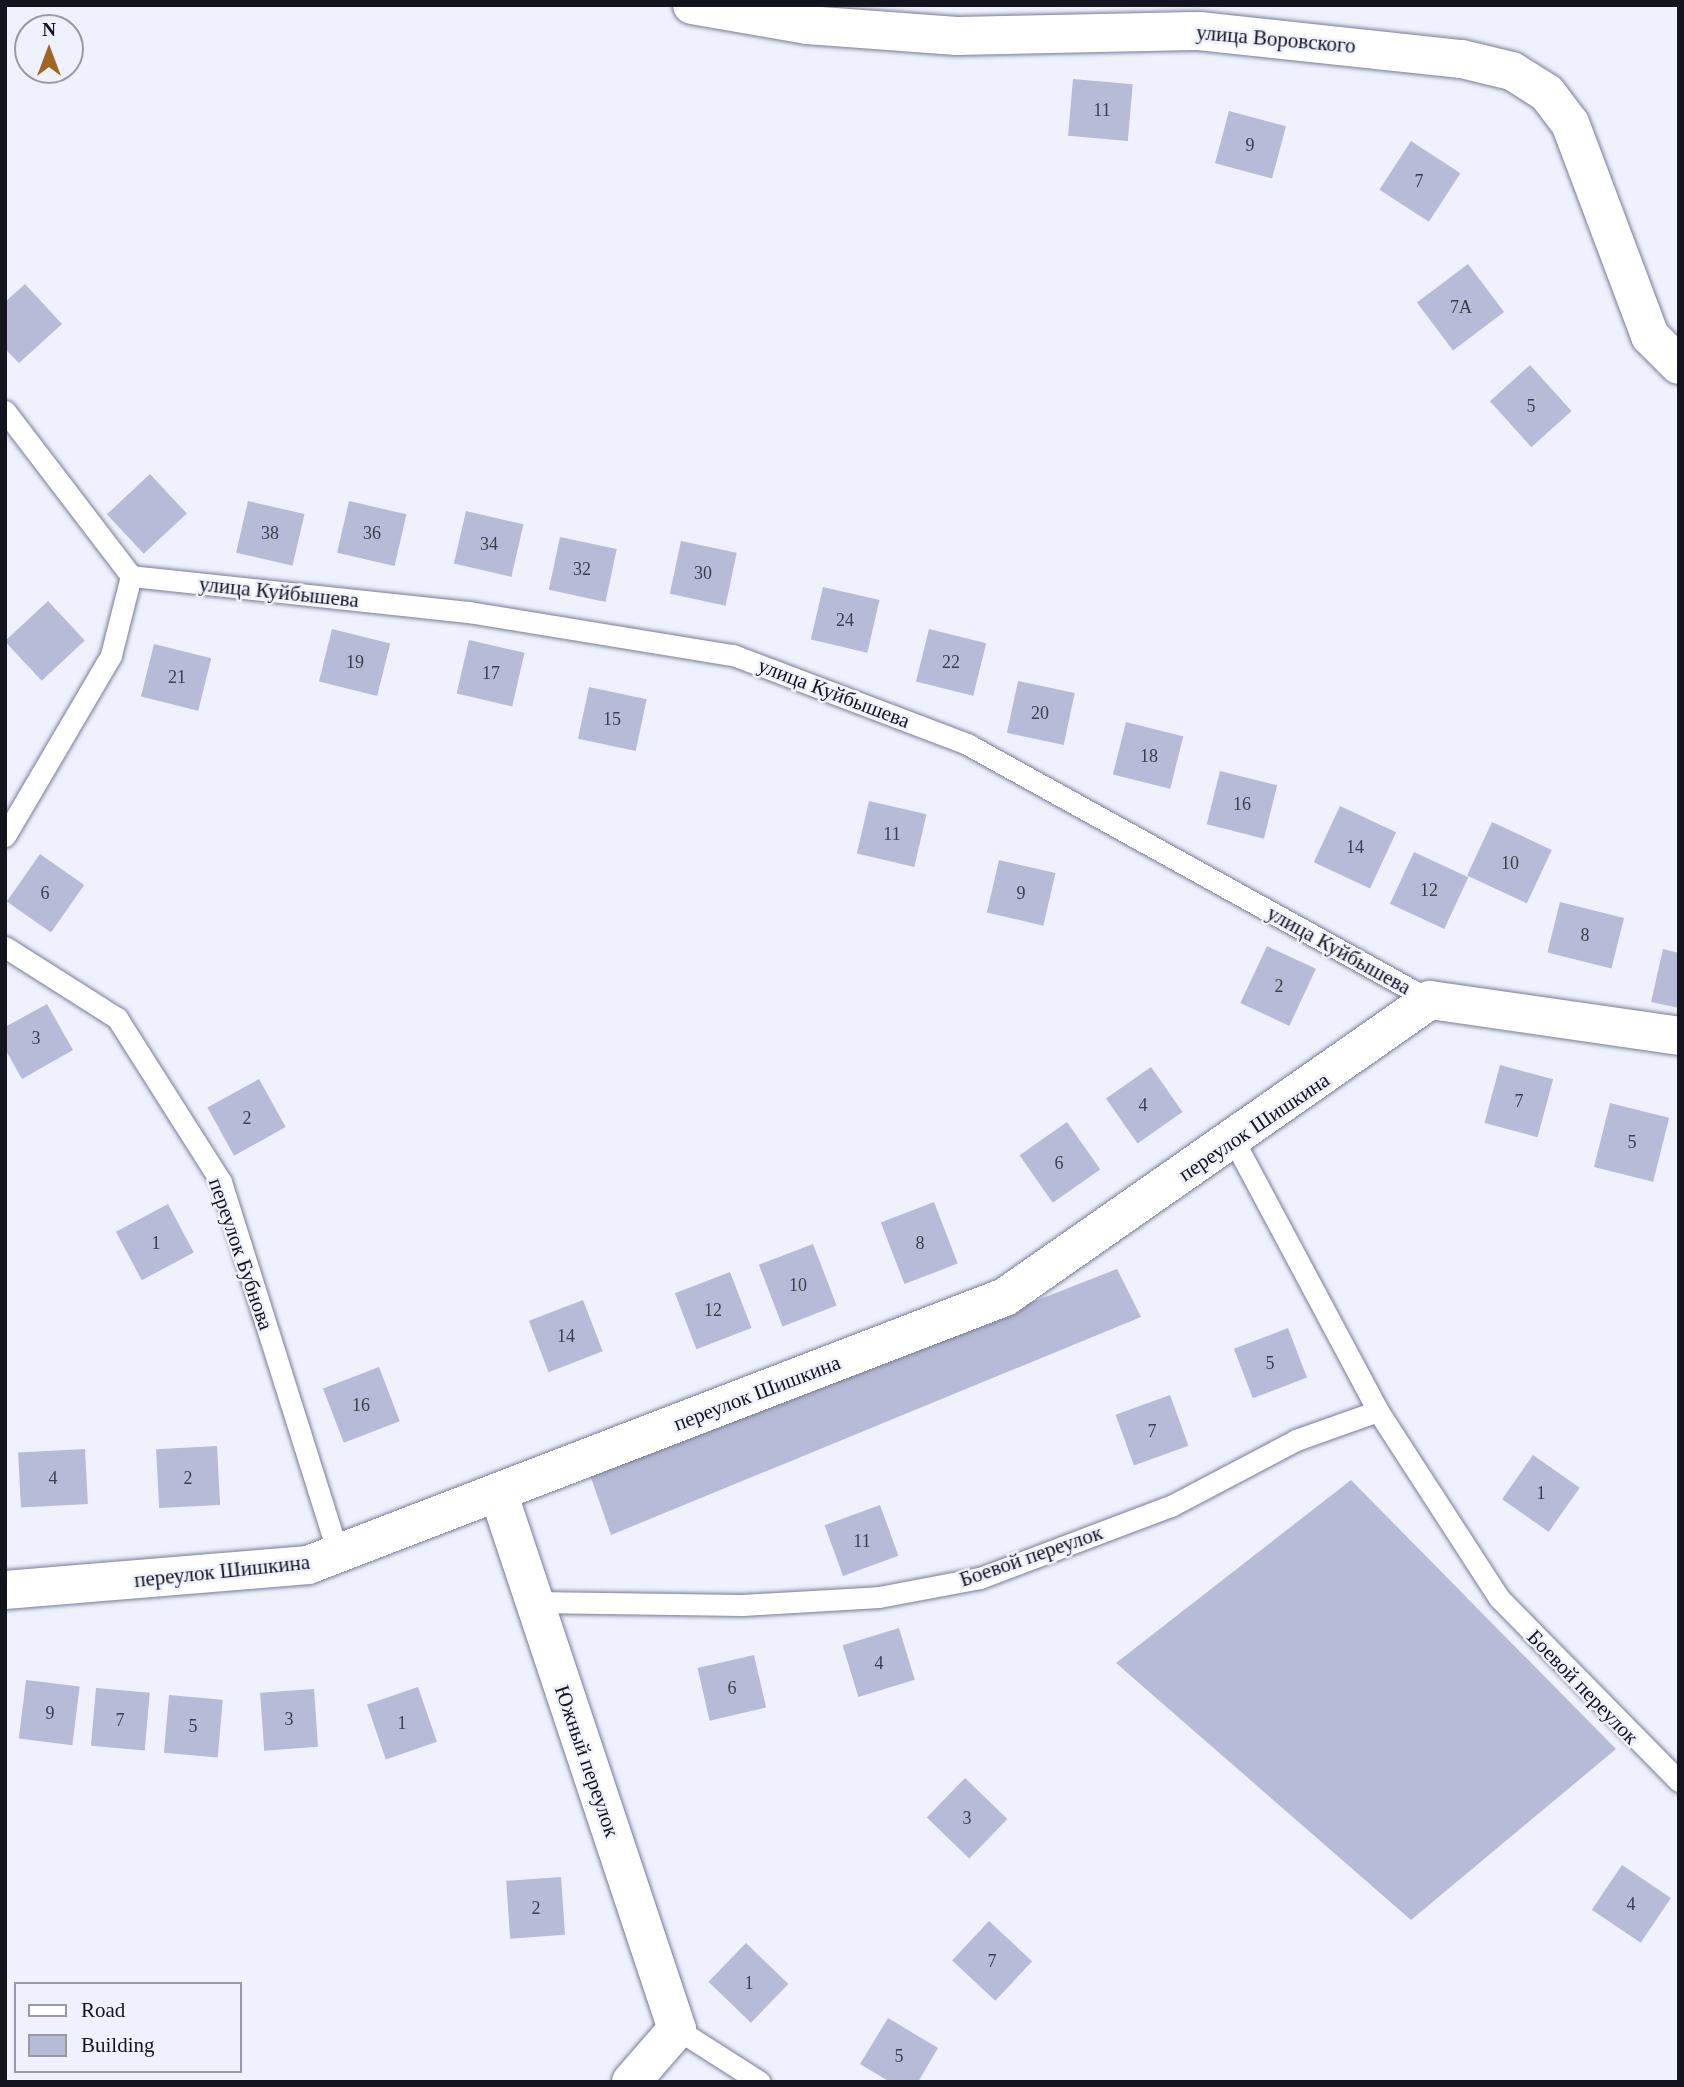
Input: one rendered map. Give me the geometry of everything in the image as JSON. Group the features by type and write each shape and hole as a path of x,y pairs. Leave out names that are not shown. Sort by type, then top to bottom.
{"street":[{"name":"улица Воровского","path":"692,5 807,25 957,36 1199,31 1462,58 1512,71 1547,93 1570,123 1650,336 1679,365"},
{"name":"улица Куйбышева","path":"1430,1000 1679,1036"},
{"name":"переулок Шишкина","path":"5,1590 308,1566 1005,1297 1234,1141 1430,1000"},
{"name":"Южный переулок","path":"498,1492 677,2029"},
{"path":"631,2082 677,2029"}],"lane":[{"path":"5,411 131,576 111,655 5,836"},
{"name":"улица Куйбышева","path":"131,576 469,612 733,655 967,744 1430,1000"},
{"name":"переулок Бубнова","path":"5,947 117,1018 220,1182 338,1554"},
{"name":"Боевой переулок","path":"1234,1141 1378,1411 1499,1598 1679,1782"},
{"name":"Боевой переулок","path":"534,1602 742,1605 879,1597 980,1578 1171,1506 1296,1440 1378,1411"},
{"path":"677,2029 760,2082"}],"building":[{"path":"1073,79 1133,84 1128,141 1068,136"},
{"path":"1229,111 1286,126 1272,178 1215,163"},
{"path":"1411,141 1460,173 1429,222 1379,190"},
{"path":"1468,264 1504,312 1453,350 1417,303"},
{"path":"25,284 62,324 19,363 5,349 5,302"},
{"path":"1530,365 1571,411 1531,447 1490,401"},
{"path":"150,474 187,513 144,554 107,514"},
{"path":"248,501 305,514 293,566 236,553"},
{"path":"349,501 406,514 395,566 337,553"},
{"path":"466,511 523,524 511,577 454,564"},
{"path":"560,537 617,549 606,602 549,590"},
{"path":"681,541 737,553 726,606 670,594"},
{"path":"823,587 880,600 867,653 811,640"},
{"path":"48,601 85,640 42,681 5,641"},
{"path":"332,629 390,644 377,696 319,681"},
{"path":"929,629 986,643 973,696 916,681"},
{"path":"469,640 525,653 512,706 457,694"},
{"path":"154,644 211,658 198,711 141,696"},
{"path":"1018,681 1075,693 1064,745 1007,733"},
{"path":"589,687 647,699 636,751 578,739"},
{"path":"1126,722 1183,736 1170,789 1113,774"},
{"path":"1220,771 1277,785 1264,839 1207,824"},
{"path":"869,801 926,814 914,867 857,854"},
{"path":"1340,806 1396,832 1370,888 1314,862"},
{"path":"1492,822 1552,850 1527,903 1467,875"},
{"path":"1414,852 1468,877 1444,929 1390,904"},
{"path":"40,854 84,885 51,932 7,902"},
{"path":"999,860 1056,873 1043,926 987,913"},
{"path":"1560,902 1624,918 1611,968 1547,952"},
{"path":"1267,946 1316,969 1289,1026 1240,1003"},
{"path":"1663,949 1679,953 1679,1008 1651,1002"},
{"path":"47,1004 73,1050 22,1079 5,1049 5,1027"},
{"path":"1500,1065 1553,1079 1538,1137 1484,1123"},
{"path":"1151,1067 1183,1112 1137,1144 1106,1099"},
{"path":"259,1079 286,1127 234,1156 207,1108"},
{"path":"1610,1103 1669,1118 1653,1182 1594,1167"},
{"path":"1067,1122 1100,1170 1053,1203 1019,1155"},
{"path":"934,1202 958,1264 904,1284 881,1222"},
{"path":"168,1204 194,1253 142,1280 116,1232"},
{"path":"813,1244 837,1306 783,1326 759,1265"},
{"path":"1117,1269 1141,1317 611,1535 590,1475"},
{"path":"730,1272 752,1328 696,1349 675,1293"},
{"path":"583,1300 603,1351 549,1372 529,1321"},
{"path":"1288,1328 1307,1377 1253,1398 1234,1349"},
{"path":"379,1367 400,1421 344,1443 323,1389"},
{"path":"1170,1395 1188,1446 1134,1466 1115,1415"},
{"path":"217,1446 220,1505 159,1508 156,1449"},
{"path":"85,1449 88,1504 21,1507 18,1453"},
{"path":"1533,1455 1580,1488 1549,1532 1502,1499"},
{"path":"1351,1480 1616,1749 1411,1920 1116,1663"},
{"path":"880,1505 898,1556 843,1576 825,1525"},
{"path":"899,1628 915,1680 858,1697 843,1645"},
{"path":"754,1655 766,1708 710,1721 697,1668"},
{"path":"26,1680 80,1687 72,1745 19,1739"},
{"path":"418,1687 437,1742 386,1759 367,1705"},
{"path":"96,1688 150,1693 145,1750 91,1746"},
{"path":"314,1689 318,1747 264,1751 260,1693"},
{"path":"169,1695 223,1700 218,1757 164,1753"},
{"path":"965,1778 1007,1819 969,1859 927,1818"},
{"path":"1622,1865 1671,1898 1641,1943 1592,1910"},
{"path":"561,1877 565,1935 510,1939 506,1881"},
{"path":"989,1921 1032,1961 995,2001 952,1960"},
{"path":"746,1943 788,1984 751,2023 708,1982"},
{"path":"888,2018 938,2048 918,2082 890,2082 860,2064"}]}
